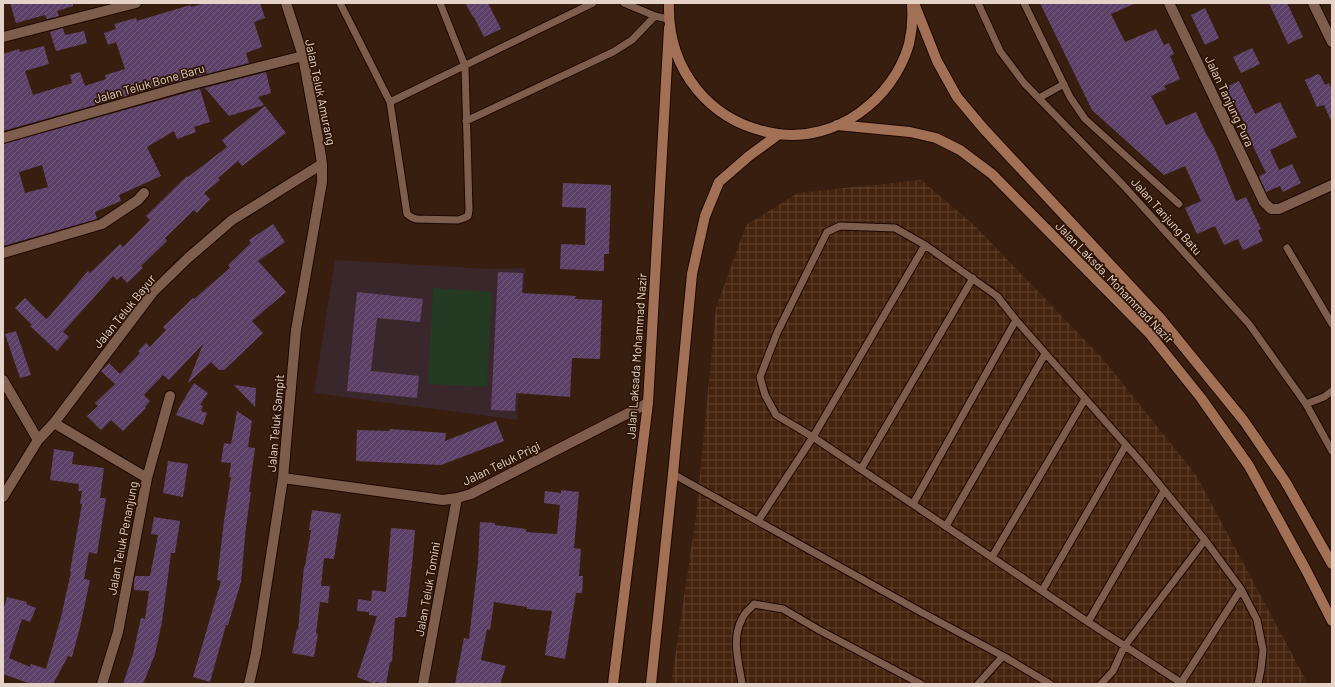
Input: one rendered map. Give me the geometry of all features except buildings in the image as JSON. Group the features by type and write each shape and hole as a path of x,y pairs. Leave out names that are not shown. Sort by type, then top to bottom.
{"main road":[{"name":"Jalan Laksada Mohammad Nazir","path":"614,684 648,403 669,3"},
{"path":"669,23 674,50 684,72 698,91 714,108 734,120 756,129 779,134 798,134 818,131 837,125 857,115 875,101 890,84 901,64 909,43 913,21 913,3"},
{"name":"Jalan Laksda. Mohammad Nazir","path":"913,3 937,61 957,97 983,128 1161,319 1244,422 1285,481 1332,564"},
{"name":"Jalan Laksda. Mohammad Nazir","path":"837,125 910,132 936,138 960,150 997,180 1149,333 1201,398 1249,466 1332,621"},
{"path":"651,684 692,274 705,216 719,182 749,156 779,134"}],"street":[{"path":"3,37 136,3"},
{"name":"Jalan Teluk Amurang","path":"286,3 303,56 322,164"},
{"name":"Jalan Tanjung Pura","path":"1169,3 1264,202 1271,209 1279,209 1332,185"},
{"path":"1314,3 1332,42"},
{"name":"Jalan Teluk Bone Baru","path":"3,138 185,86 303,56"},
{"name":"Jalan Teluk Bayur","path":"3,497 38,440 54,423 153,292 183,263 232,220 322,164"},
{"name":"Jalan Teluk Sampit","path":"249,684 256,653 283,478 296,330 322,182 322,164"},
{"path":"3,253 102,224 138,200 144,193"},
{"path":"3,380 38,440"},
{"path":"147,478 170,396"},
{"name":"Jalan Teluk Prigi","path":"283,478 443,500 457,498 471,494 648,403"},
{"name":"Jalan Teluk Penanjung","path":"54,423 147,478 118,632 102,684"},
{"name":"Jalan Teluk Tomini","path":"423,684 457,498"}],"lane":[{"path":"340,3 390,102 407,214 416,219 458,220 468,216 469,210 465,66 440,3"},
{"path":"390,102 593,3"},
{"path":"624,3 669,23"},
{"name":"Jalan Tanjung Batu","path":"978,3 1000,51 1024,83 1124,185 1250,324 1306,404 1332,451"},
{"path":"1024,3 1070,96 1085,119 1179,204"},
{"path":"466,120 613,52 632,40 654,16"},
{"path":"1039,98 1064,84"},
{"path":"1241,589 1182,683 1124,647 861,469 776,414 765,395 760,377 777,333 827,232 840,226 895,228 925,245 997,296 1016,320 1126,445 1205,540 1241,589 1257,620 1263,650 1262,669 1258,684"},
{"path":"758,521 813,437 925,245"},
{"path":"1287,248 1332,324"},
{"path":"861,469 973,278"},
{"path":"913,504 1016,320"},
{"path":"946,526 1046,354"},
{"path":"1306,404 1324,397 1332,391"},
{"path":"992,558 1085,399"},
{"path":"1042,591 1126,445"},
{"path":"673,474 921,612 1004,656 1050,684"},
{"path":"1088,622 1164,491"},
{"path":"1101,684 1113,671 1124,647 1205,540"},
{"path":"742,684 737,651 737,633 742,618 754,604 783,609 819,630 921,684"},
{"path":"978,684 1004,656"}],"shaded area":[{"path":"921,180 974,225 1103,359 1196,475 1308,684 671,684 696,516 716,308 746,225 798,193"},
{"path":"335,260 489,269 525,268 517,420 314,393"}],"green space":[{"path":"433,288 492,292 487,387 428,384"}]}
